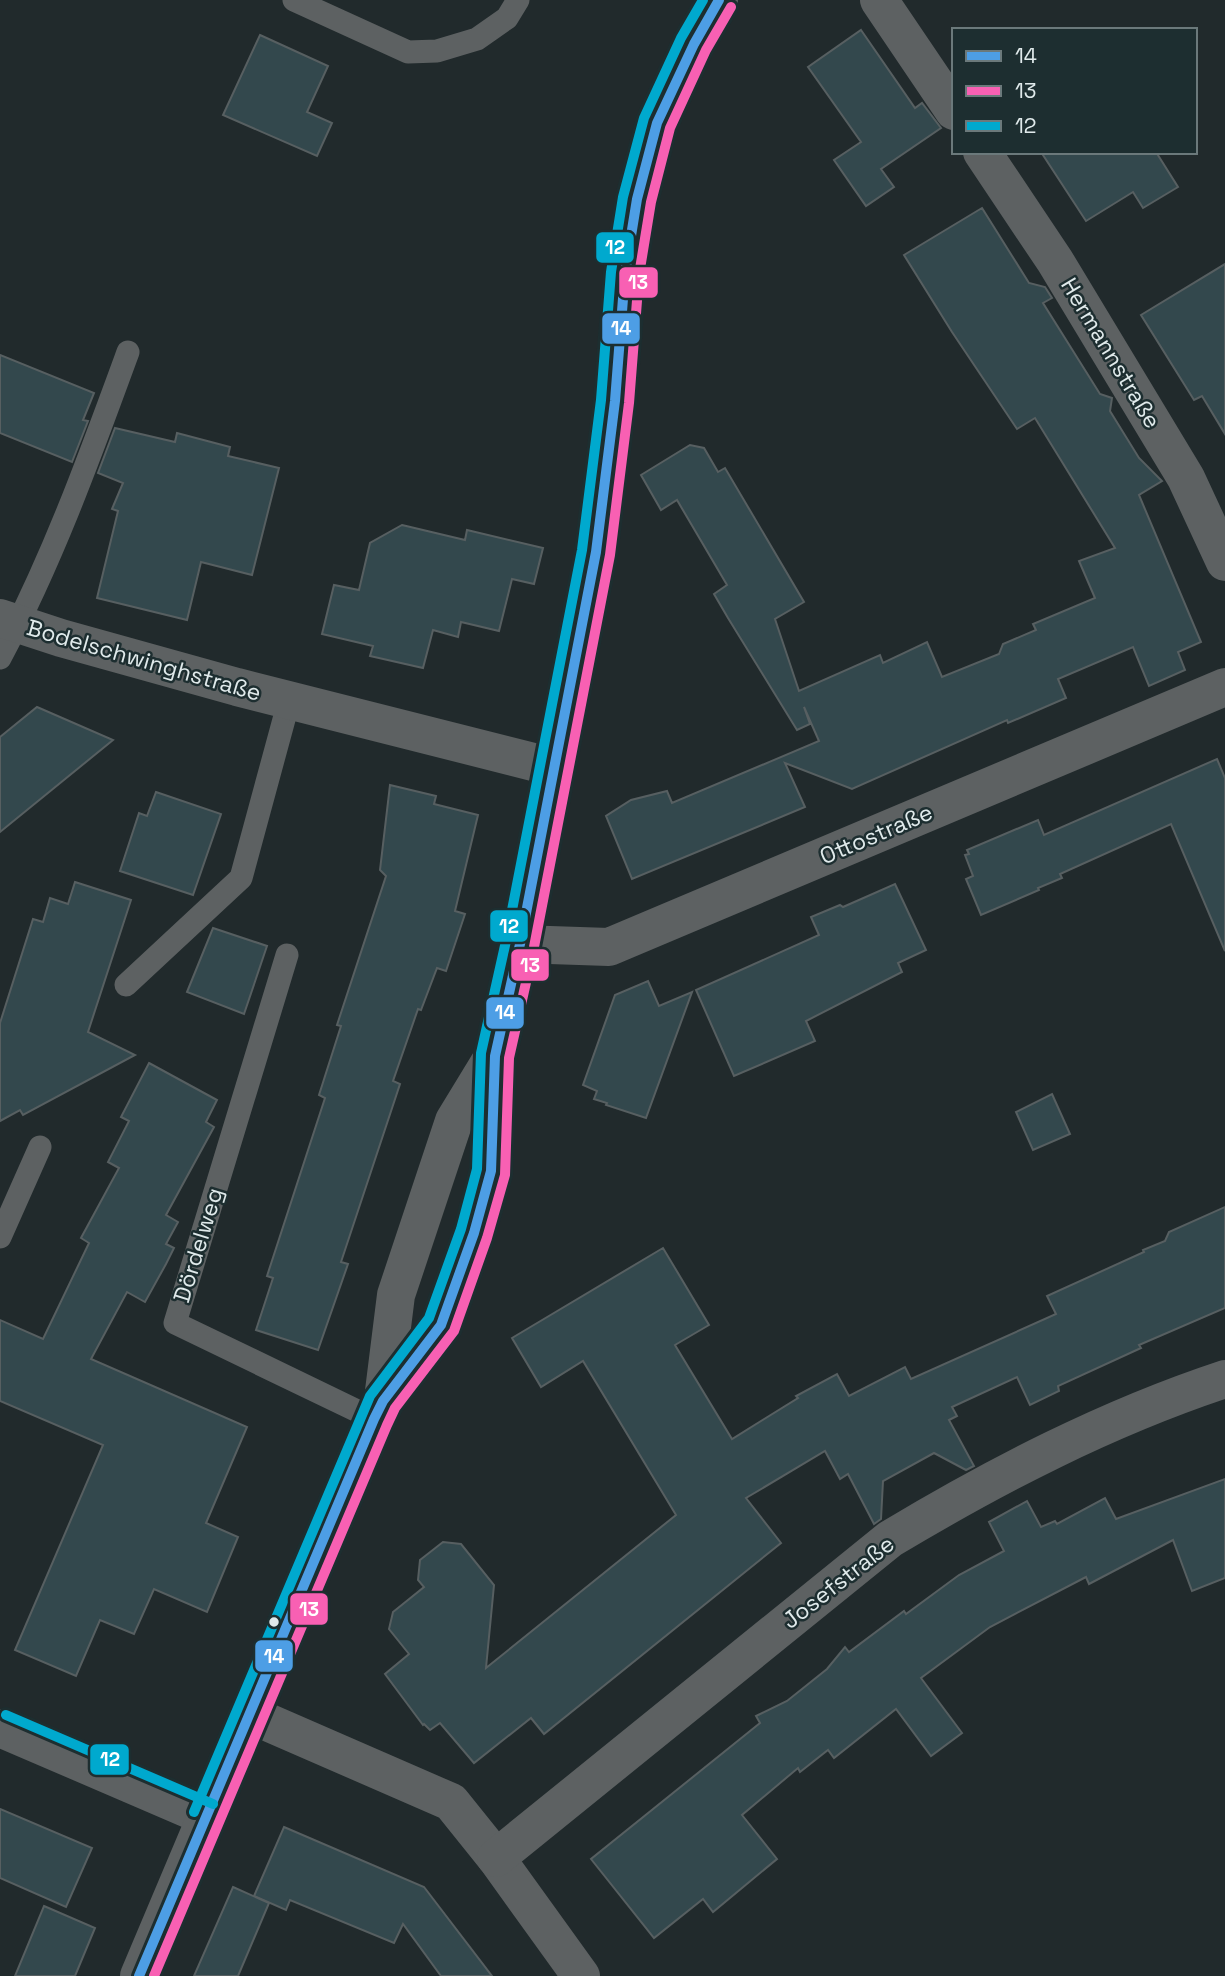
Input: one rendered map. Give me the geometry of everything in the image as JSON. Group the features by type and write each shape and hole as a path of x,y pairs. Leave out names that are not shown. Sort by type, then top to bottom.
{"street":[{"path":"378,1410 441,1325 474,1233 491,1171 495,1055 520,944 596,552 615,401 625,273 638,200 657,123 694,44 719,0"},
{"path":"879,0 952,108"},
{"name":"Hermannstraße","path":"983,154 1055,261 1186,478 1225,562"},
{"name":"Bodelschwinghstraße","path":"9,621 289,701 554,767"},
{"name":"Ottostraße","path":"520,944 609,947 1225,687"},
{"path":"139,1976 378,1410 396,1295 454,1121 495,1055"},
{"name":"Josefstraße","path":"496,1858 890,1539 944,1506 1073,1439 1163,1400 1225,1379"},
{"path":"251,1715 452,1802 581,1976"},
{"path":"0,1728 207,1817"}],"lane":[{"path":"294,0 408,52 437,51 477,39 506,18 518,0"},
{"path":"0,658 9,621 87,465 128,352"},
{"name":"Bodelschwinghstraße","path":"126,985 241,878 289,701"},
{"name":"Dördelweg","path":"287,955 175,1323 378,1410"},
{"path":"0,1237 40,1147"}],"building":[{"path":"861,30 915,108 922,103 941,128 881,169 894,187 866,206 834,160 861,142 808,67"},
{"path":"260,35 328,66 307,112 332,123 317,156 223,115"},
{"path":"1042,154 1157,154 1178,187 1143,208 1133,192 1086,221"},
{"path":"982,208 1029,283 1045,287 1052,298 1043,303 1100,394 1112,398 1110,411 1139,458 1162,481 1139,495 1201,642 1178,652 1185,670 1149,686 1133,647 1058,679 1066,698 1008,723 1007,720 852,789 785,763 805,807 632,879 606,816 631,800 667,791 672,803 819,741 804,707 810,724 797,730 728,618 714,594 727,585 677,500 661,510 641,475 690,445 704,448 718,472 725,468 804,602 775,619 799,691 880,655 883,663 927,642 942,677 999,654 1003,644 1036,630 1033,624 1095,598 1079,561 1115,548 1035,418 1017,429 904,255"},
{"path":"1225,264 1225,434 1202,396 1194,400 1141,315"},
{"path":"0,355 94,393 83,420 88,421 72,462 0,433"},
{"path":"115,428 175,442 177,433 230,447 228,456 279,468 252,575 201,562 187,620 97,598 118,511 112,509 123,483 98,473"},
{"path":"402,525 465,540 467,530 543,548 534,584 512,579 499,631 461,622 458,637 433,630 423,668 370,656 373,646 322,634 334,585 359,590 370,543"},
{"path":"37,707 113,740 0,832 0,737"},
{"path":"1217,759 1225,778 1225,951 1171,824 1060,874 1062,878 1038,888 1039,890 981,915 966,879 973,876 965,855 969,854 967,850 1038,820 1044,835"},
{"path":"390,785 436,796 434,804 478,815 455,911 465,914 446,971 437,968 421,1010 418,1009 393,1081 400,1084 341,1262 348,1264 318,1350 256,1330 273,1278 267,1276 325,1098 319,1095 341,1026 337,1025 386,876 380,870"},
{"path":"156,792 221,814 193,895 120,871 139,813 147,816"},
{"path":"75,882 131,900 88,1032 135,1055 23,1115 20,1110 0,1121 0,1023 33,919 43,922 50,898 68,904"},
{"path":"895,884 926,950 898,963 902,972 806,1021 815,1041 734,1076 696,990 819,935 811,917 840,905 843,907"},
{"path":"213,928 267,946 244,1014 187,992"},
{"path":"648,981 659,1006 692,992 646,1118 594,1099 597,1091 583,1085 615,995"},
{"path":"149,1063 217,1100 206,1122 214,1127 166,1215 178,1222 166,1244 174,1248 166,1264 145,1302 127,1292 91,1359 247,1427 206,1523 238,1537 207,1612 154,1589 134,1634 100,1620 76,1676 15,1650 103,1445 0,1401 0,1320 43,1339 89,1243 81,1238 119,1168 108,1162 129,1121 121,1117"},
{"path":"1052,1094 1070,1134 1033,1150 1016,1112"},
{"path":"1225,1207 1225,1308 1139,1345 1141,1348 1058,1386 1059,1391 1030,1405 1017,1377 952,1407 957,1416 949,1420 974,1466 966,1470 934,1453 883,1481 881,1519 874,1524 848,1474 840,1479 825,1451 746,1498 781,1543 544,1734 531,1718 474,1763 440,1723 430,1730 423,1725 385,1674 409,1654 389,1629 393,1612 424,1587 418,1580 420,1560 443,1542 461,1544 494,1585 486,1668 676,1515 583,1361 541,1387 512,1338 663,1248 709,1325 675,1345 732,1439 798,1398 796,1396 837,1374 849,1396 905,1367 911,1379 1056,1314 1047,1296 1144,1252 1143,1250 1165,1241 1169,1232"},
{"path":"1225,1479 1225,1578 1192,1591 1173,1540 1089,1584 1086,1577 990,1627 921,1678 962,1733 931,1756 896,1709 834,1758 828,1750 800,1772 798,1768 742,1815 777,1859 713,1912 703,1899 654,1938 591,1859 760,1723 756,1716 787,1701 827,1669 845,1647 849,1652 959,1575 1004,1551 989,1522 1027,1501 1041,1527 1055,1521 1057,1524 1105,1498 1116,1519"},
{"path":"0,1809 92,1848 66,1907 0,1878"},
{"path":"284,1827 424,1887 492,1976 441,1976 403,1924 394,1943 290,1900 286,1910 254,1896"},
{"path":"233,1887 269,1903 238,1976 194,1976"},
{"path":"44,1906 95,1928 75,1976 15,1976"}],"transit line":[{"name":"12","path":"194,1812 370,1396 429,1318 461,1229 477,1169 481,1053 506,941 582,550 601,400 611,272 623,197 644,118 681,38 703,0"},
{"name":"14","path":"139,1976 374,1419 383,1401 441,1325 474,1233 491,1171 495,1056 520,944 596,552 615,401 625,273 637,199 657,123 694,44 719,0"},
{"name":"13","path":"154,1976 387,1425 395,1408 454,1331 487,1238 505,1175 509,1058 534,947 610,555 629,403 639,275 651,202 670,128 706,50 731,7"},
{"name":"12","path":"6,1715 213,1804"}]}
